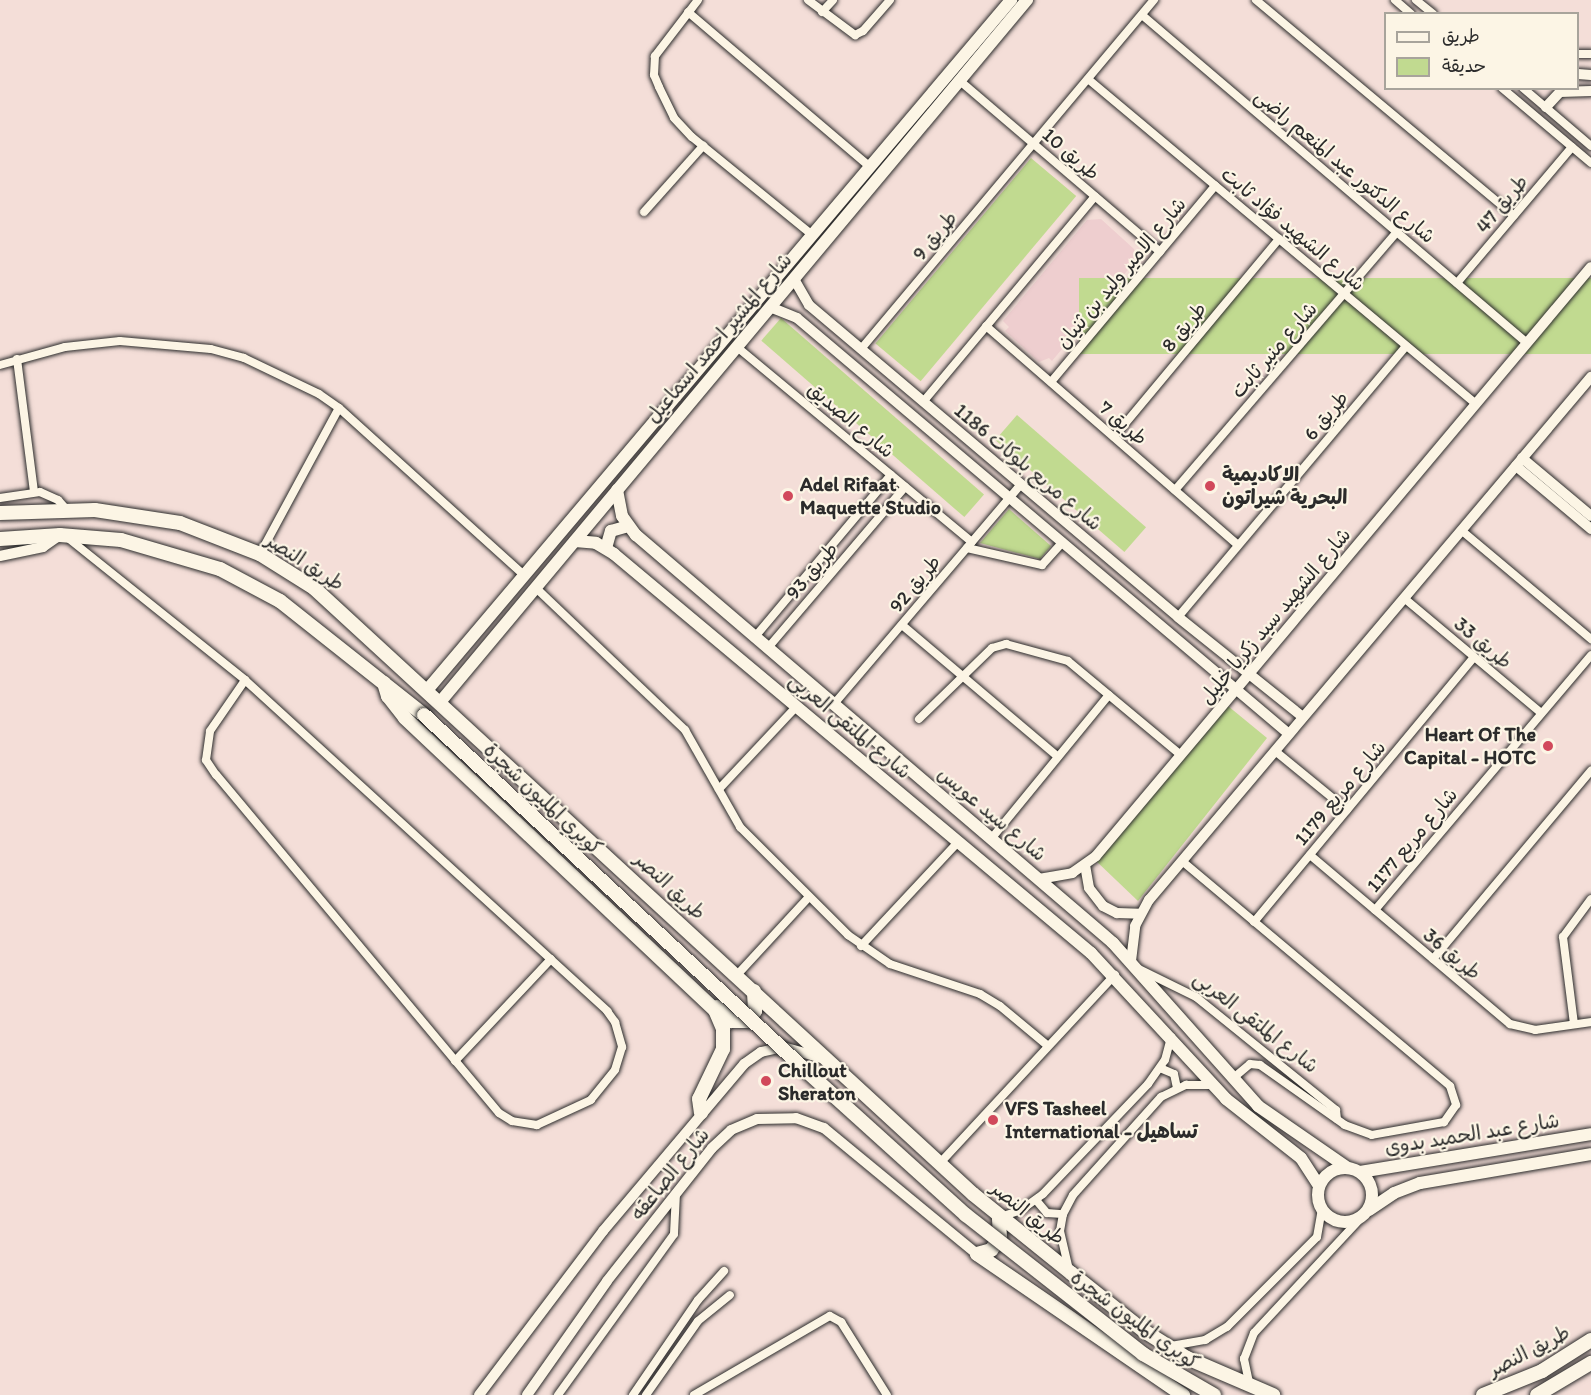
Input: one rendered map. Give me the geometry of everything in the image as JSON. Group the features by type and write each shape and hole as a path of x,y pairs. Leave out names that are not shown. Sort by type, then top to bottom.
{"main road":[{"name":"شارع المشير احمد اسماعيل","path":"428,689 1011,0"},
{"name":"شارع المشير احمد اسماعيل","path":"441,701 1027,0"},
{"path":"671,404 681,413"},
{"name":"شارع سيد عويس","path":"617,490 618,505 628,526 754,638 1039,879 1135,965 1232,1079 1258,1106 1354,1170"},
{"name":"طريق النصر","path":"0,513 66,509 152,516 207,531 260,554 339,608 999,1217 1167,1346 1250,1387 1272,1395"},
{"path":"606,548 611,531 628,526"},
{"path":"0,539 62,535 155,547 220,568 280,601 384,682 388,696 405,718 707,1002 731,1020 743,1022 755,1011 754,991"},
{"name":"شارع الملتقى العربى","path":"575,541 606,548 1115,975 1214,1085 1308,1166 1319,1186"},
{"path":"448,666 451,675 461,677"},
{"name":"كوبري المليون شجرة","path":"384,682 424,715 802,1067 966,1215 1143,1354 1214,1395"},
{"path":"701,1113 699,1099 720,1059 724,1039 720,1020 707,1002"},
{"name":"شارع عبد الحميد بدوى","path":"1354,1170 1591,1134"},
{"path":"1308,1166 1319,1164 1327,1154"},
{"name":"شارع عبد الحميد بدوى","path":"1364,1214 1394,1193 1420,1183 1591,1154"},
{"path":"1354,1170 1371,1186 1364,1214 1336,1221 1322,1210 1319,1186 1330,1172 1354,1170"},
{"path":"978,1254 991,1250 1000,1239 999,1217"},
{"path":"978,1254 1183,1395"},
{"name":"طريق النصر","path":"1483,1395 1542,1371 1591,1340"},
{"name":"طريق النصر","path":"1537,1395 1591,1364"}],"street":[{"path":"698,0 660,46 654,75 674,118 703,146 812,235"},
{"path":"808,0 848,34 858,35 890,0"},
{"path":"822,12 833,0"},
{"name":"طريق 9","path":"861,349 1154,0"},
{"path":"1256,0 1514,216"},
{"path":"1395,0 1409,12"},
{"path":"1416,0 1431,12"},
{"path":"688,12 870,166"},
{"name":"شارع الدكتور عبد المنعم راضى","path":"1142,15 1527,343"},
{"name":"شارع الشهيد فؤاد ثابت","path":"1088,79 1476,404"},
{"name":"طريق 10","path":"960,81 1160,252"},
{"path":"1504,90 1591,163"},
{"path":"1525,90 1591,147"},
{"path":"1546,107 1554,92 1591,91"},
{"path":"644,212 703,146"},
{"name":"طريق 47","path":"1457,283 1572,147"},
{"name":"شارع الامير وليد بن ثنيان","path":"1051,382 1215,186"},
{"path":"904,408 919,398 986,326 1095,196"},
{"name":"شارع منير ثابت","path":"1175,490 1397,232"},
{"name":"طريق 8","path":"1114,437 1279,239"},
{"name":"شارع الشهيد سيد زكريا خليل","path":"1039,879 1062,877 1085,865 1251,673 1591,267"},
{"name":"شارع مربع بلوكات 1186","path":"794,279 809,305 1178,617 1251,673 1303,717"},
{"name":"شارع مربع بلوكات 1186","path":"770,307 796,318 1288,734"},
{"name":"طريق 7","path":"986,326 1238,545"},
{"path":"0,365 65,347 120,340 211,349 244,358 301,385 339,408 525,576"},
{"name":"طريق 6","path":"1178,617 1406,346"},
{"name":"شارع الصديق","path":"737,347 891,475 969,545"},
{"path":"17,359 34,492"},
{"path":"1135,965 1132,938 1140,914 1288,734 1591,377"},
{"path":"260,554 339,408"},
{"path":"922,423 933,410"},
{"path":"1519,462 1590,520"},
{"name":"طريق 93","path":"754,638 891,475"},
{"name":"طريق 92","path":"834,705 1021,484"},
{"name":"طريق 93","path":"767,649 905,487"},
{"path":"0,498 34,492 52,496 66,509"},
{"path":"1461,530 1591,639"},
{"path":"0,556 43,546 62,535 245,680 551,958 615,1022 622,1047 615,1070 605,1086 579,1109 558,1119 526,1125 499,1113 206,760 205,747 214,722 245,680"},
{"path":"969,545 1042,565 1063,542"},
{"path":"536,588 685,730 740,827 808,898 861,946 890,964 980,994 1000,1006 1048,1046"},
{"name":"طريق 33","path":"1404,598 1541,713"},
{"path":"902,625 1058,757"},
{"path":"919,719 992,648 1006,644 1068,661 1181,755"},
{"name":"شارع مربع 1177","path":"1375,910 1591,655"},
{"name":"شارع مربع 1179","path":"1254,922 1474,657"},
{"path":"991,839 1109,695"},
{"path":"719,789 797,706"},
{"path":"1275,751 1347,810"},
{"path":"1433,959 1591,771"},
{"path":"861,946 958,842"},
{"name":"طريق 36","path":"1310,855 1514,1027 1535,1030 1591,1022"},
{"path":"1182,861 1450,1086 1456,1098 1454,1112 1444,1122 1382,1136 1354,1130 1260,1065 1250,1064 1232,1079"},
{"path":"1085,865 1089,888 1103,906 1117,913 1140,914"},
{"path":"737,975 808,898"},
{"path":"1574,1024 1563,937 1591,898"},
{"path":"455,1061 551,958"},
{"name":"شارع الملتقى العربى","path":"1135,965 1196,997 1336,1110 1337,1119"},
{"path":"940,1163 1115,975"},
{"path":"999,1217 1036,1200 1160,1068 1171,1037"},
{"name":"شارع الصاعقه","path":"478,1395 583,1256 744,1064 761,1052 790,1047 830,1061"},
{"path":"1160,1068 1174,1074 1178,1088"},
{"path":"1071,1273 1062,1248 1063,1214 1073,1195 1153,1104 1178,1088 1214,1085"},
{"name":"شارع الصاعقه","path":"527,1395 601,1290 712,1148 731,1130 766,1117 796,1118 832,1134 978,1254"},
{"path":"558,1395 670,1240 677,1223 676,1193"},
{"path":"1036,1200 1047,1213 1063,1214"},
{"path":"1167,1346 1193,1344 1227,1328 1317,1237 1322,1210"},
{"path":"1250,1387 1244,1359 1254,1333 1364,1214"},
{"path":"633,1395 698,1300 724,1271"},
{"path":"646,1395 698,1321 730,1295"},
{"path":"694,1395 830,1316 842,1322 887,1395"}],"shaded area":[{"path":"1101,219 1134,249 1137,259 1052,361 1049,358 1039,362 1005,331 1009,327 1003,321 1087,220"}],"green space":[{"path":"1031,158 1076,196 921,381 875,343"},
{"path":"1079,278 1591,278 1591,354 1079,354"},
{"path":"781,318 984,494 964,517 761,341"},
{"path":"1017,415 1146,527 1124,552 995,440"},
{"path":"1009,509 1051,546 1040,559 980,543"},
{"path":"1228,706 1267,738 1138,901 1094,859"}],"place":[{"name":"الاكاديمية البحرية شيراتون","path":"1210,486"},
{"name":"Adel Rifaat Maquette Studio","path":"788,496"},
{"name":"Heart Of The Capital - HOTC","path":"1548,746"},
{"name":"Chillout Sheraton","path":"766,1081"},
{"name":"VFS Tasheel International - تساهيل","path":"993,1120"}]}
